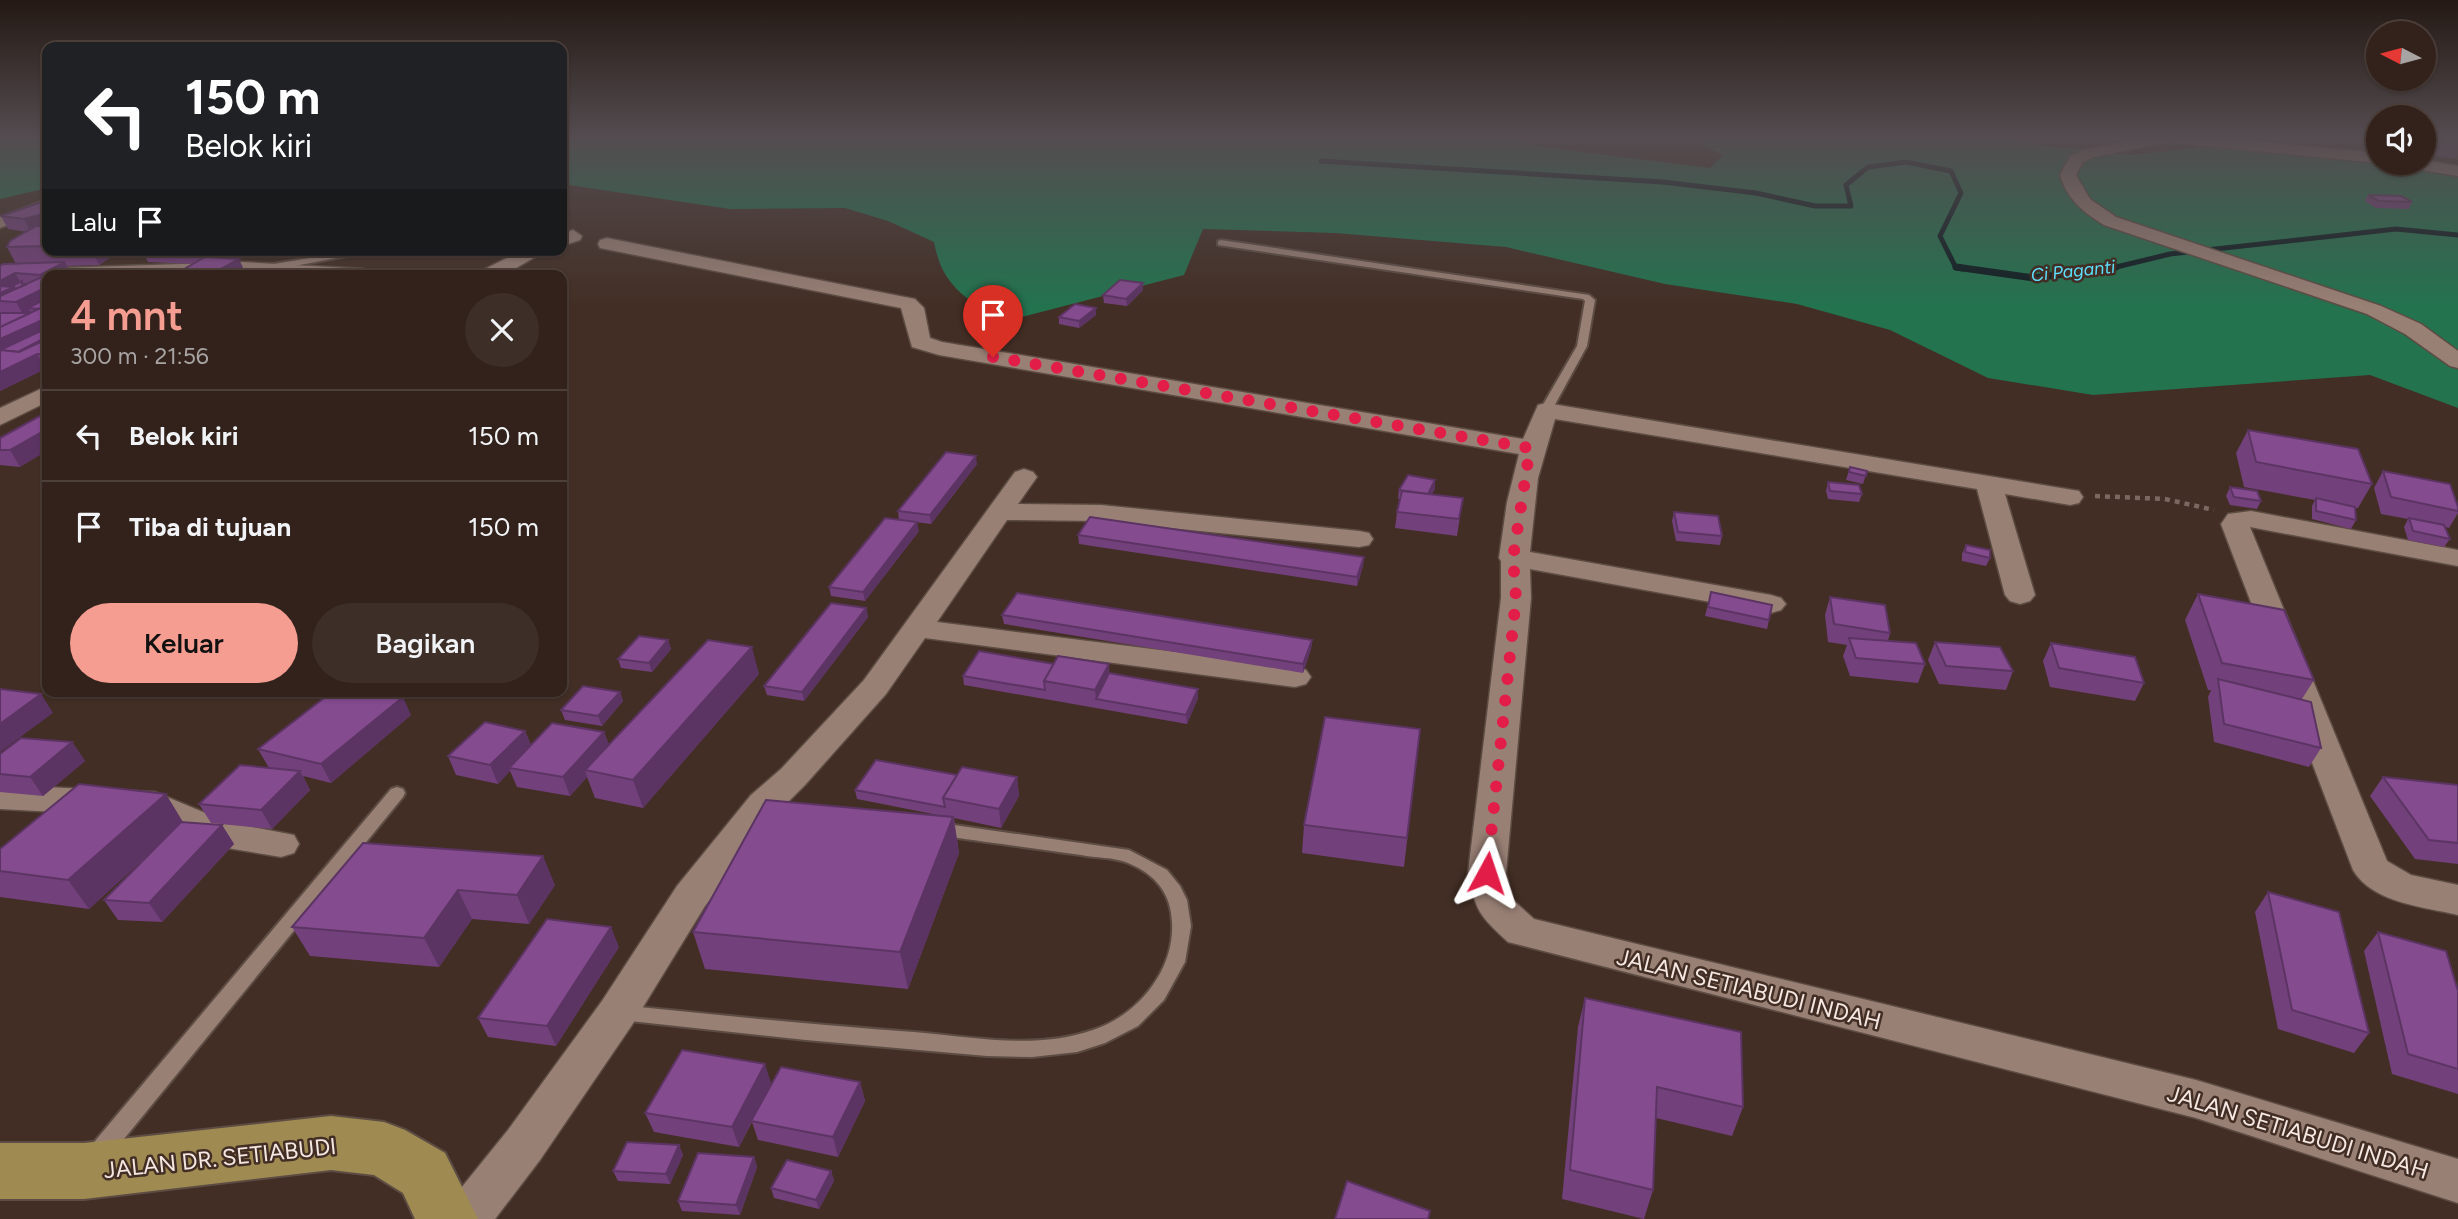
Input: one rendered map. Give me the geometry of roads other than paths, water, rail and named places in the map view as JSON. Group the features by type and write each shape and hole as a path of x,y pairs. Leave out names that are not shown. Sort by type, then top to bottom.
{"main road":[{"name":"JALAN DR. SETIABUDI","path":"0,1171 84,1171 331,1143 384,1149 424,1173 447,1219"}],"street":[{"path":"2075,194 2086,206 2133,226 2347,297 2399,311 2458,346"},
{"path":"2100,194 2107,207 2133,226"},
{"path":"0,223 42,206"},
{"path":"607,244 908,303 914,308 920,342 939,348 1530,448"},
{"path":"498,270 526,256"},
{"path":"0,276 42,275"},
{"path":"2347,297 2413,329 2458,361"},
{"path":"0,418 42,396"},
{"path":"1546,410 2070,497"},
{"name":"JALAN SETIABUDI INDAH","path":"1546,410 1530,448 1513,558 1516,598 1487,873 1494,906 1522,931 2196,1099 2458,1181"},
{"path":"466,1219 524,1146 617,1013 691,896 778,806 793,777 874,687 1024,477"},
{"path":"1989,485 2020,595"},
{"path":"1000,512 1101,513 1359,539"},
{"path":"2458,558 2243,519 2235,524 2372,870 2401,887 2458,900"},
{"path":"1513,558 1771,604"},
{"path":"916,628 1295,677"},
{"path":"0,797 128,802 155,806 221,834 281,844"}],"lane":[{"path":"1221,243 1586,297 1590,300 1582,346 1546,410"},
{"path":"262,270 340,256"},
{"path":"84,1171 397,793"},
{"path":"617,1013 774,1030 1043,1049 1097,1038 1125,1025 1153,999 1170,976 1182,946 1182,914 1178,894 1155,869 1129,856 926,827"}],"waterway":[{"name":"Ci Paganti","path":"1760,194 1815,206 1851,206 1848,194"},
{"name":"Ci Paganti","path":"1961,194 1940,236 1956,268 1963,269"},
{"name":"Ci Paganti","path":"2108,269 2170,254 2396,229 2458,235"},
{"name":"Ci Paganti","path":"1956,267 2034,278 2116,267"}]}
